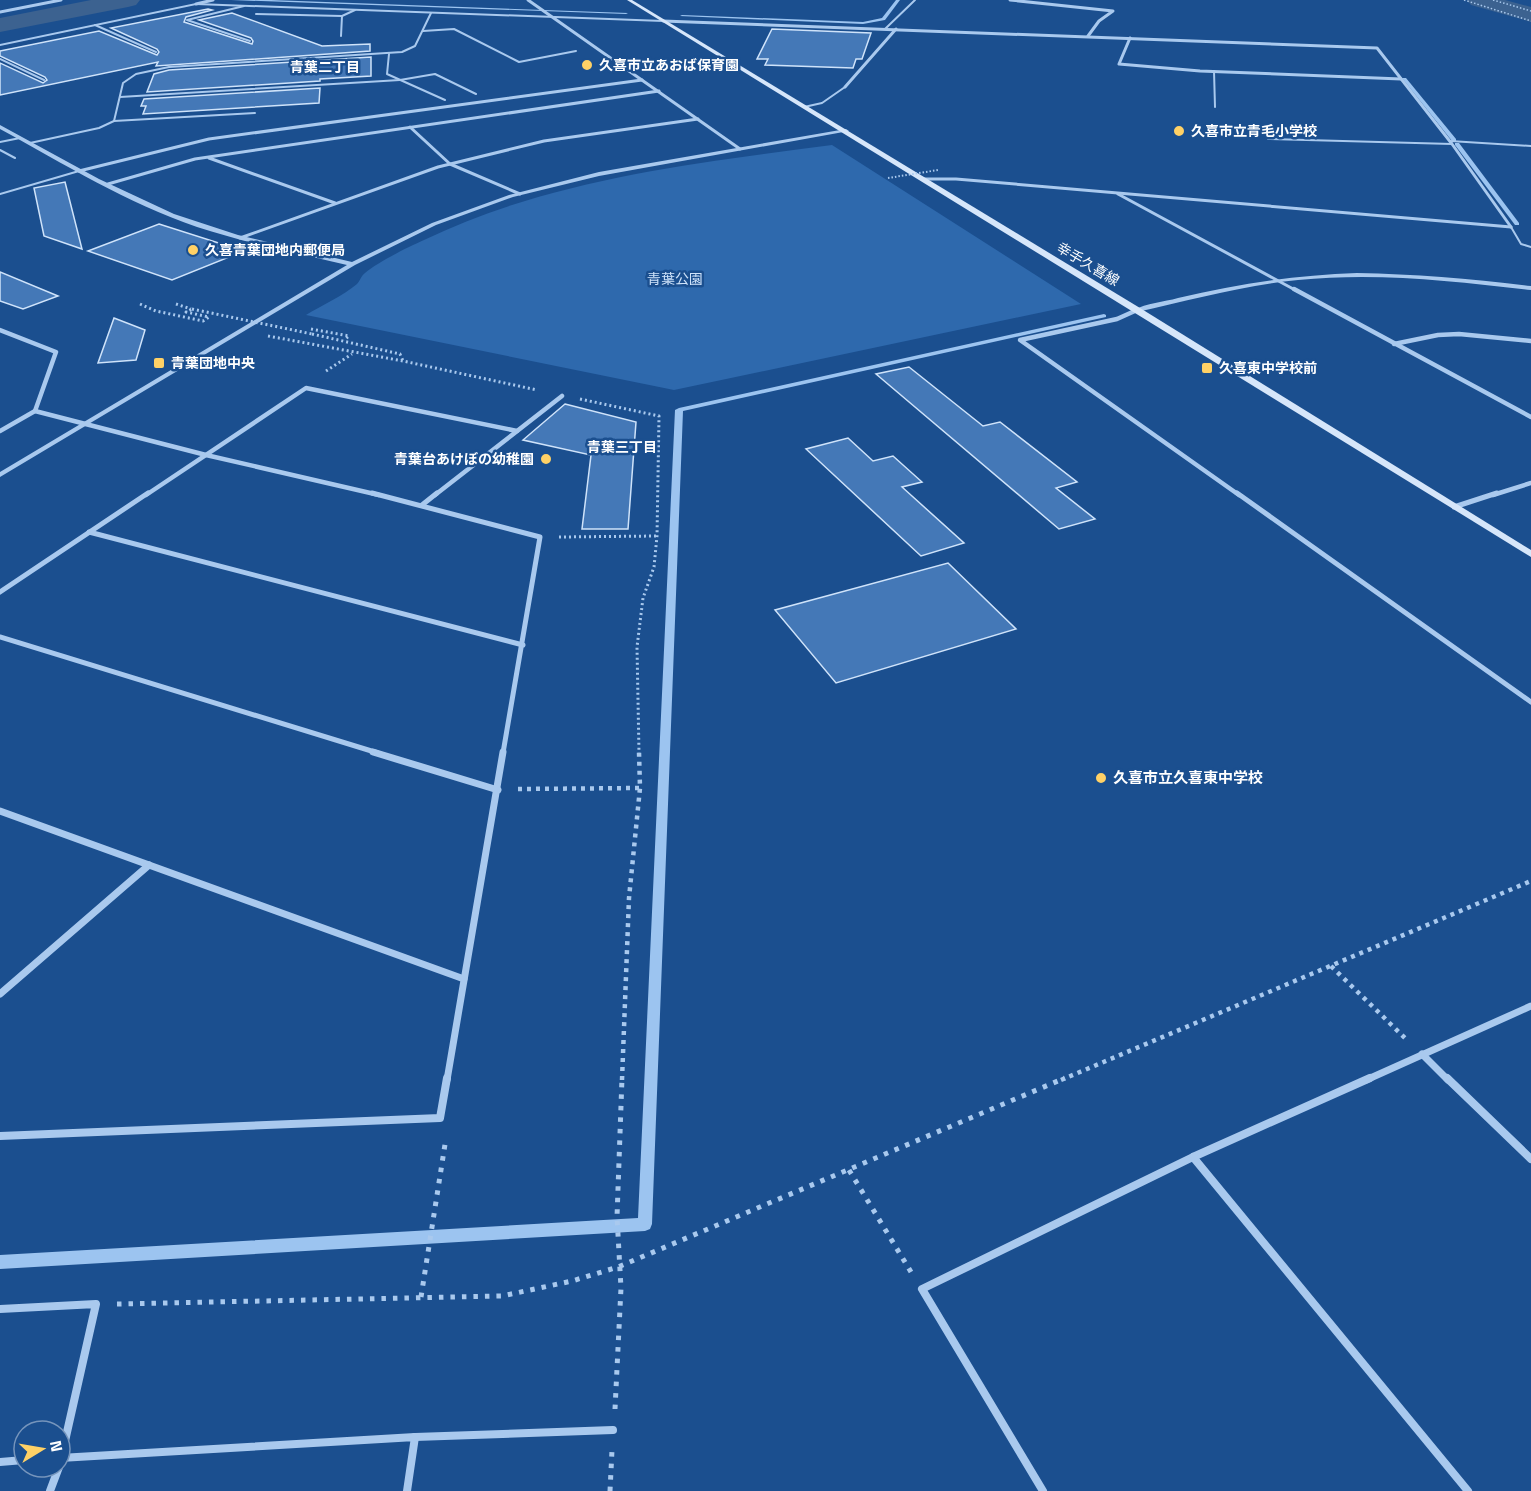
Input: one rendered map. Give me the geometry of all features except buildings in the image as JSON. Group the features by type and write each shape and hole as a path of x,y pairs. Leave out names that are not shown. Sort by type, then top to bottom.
{"main road":[{"name":"幸手久喜線","path":"628,0 846,131 1531,554"}],"street":[{"path":"0,12 61,0"},
{"path":"0,45 213,0"},
{"path":"528,0 740,149"},
{"path":"1010,0 1113,11 1099,21 1088,36"},
{"path":"196,4 1377,48 1451,142 1511,226"},
{"path":"845,87 896,29"},
{"path":"1130,38 1119,64 1214,71 1401,79"},
{"path":"79,171 209,139 642,80"},
{"path":"108,184 205,157 658,91"},
{"path":"240,238 450,164 544,141 698,119"},
{"path":"0,127 79,171 186,220 240,238 353,264"},
{"path":"410,128 450,164 520,194"},
{"path":"0,475 353,264 434,224 520,194 640,165 846,131"},
{"path":"205,157 336,203"},
{"path":"923,179 956,179 1511,226"},
{"path":"1118,194 1531,417"},
{"path":"1531,288 1455,279 1381,274 1277,280 1137,310 1117,319 1020,340 1531,702"},
{"path":"0,330 56,352 35,411 0,431"},
{"path":"1394,344 1438,334 1531,341"},
{"path":"0,592 306,388 517,431"},
{"path":"422,505 562,396"},
{"path":"0,1136 440,1118 540,537 422,505 206,455 35,411"},
{"path":"1454,507 1531,483"},
{"path":"88,532 523,645"},
{"path":"0,638 498,790"},
{"path":"0,811 464,979"},
{"path":"0,994 149,865"},
{"path":"1043,1491 922,1289 1193,1157 1531,1006"},
{"path":"1422,1054 1531,1159"},
{"path":"1193,1157 1468,1491"},
{"path":"0,1310 96,1304 70,1419"},
{"path":"72,1460 415,1437 614,1430"},
{"path":"407,1491 415,1437"}],"lane":[{"path":"885,28 915,0"},
{"path":"244,6 187,20 250,41"},
{"path":"256,14 342,16 356,10"},
{"path":"114,122 123,83 136,74 157,69 402,52 416,46 432,13"},
{"path":"341,36 342,16"},
{"path":"95,25 156,52"},
{"path":"423,31 454,29 519,62 576,51"},
{"path":"388,54 387,74 445,100"},
{"path":"0,59 44,80"},
{"path":"1214,71 1215,107"},
{"path":"120,97 400,80 435,74 476,94"},
{"path":"804,107 822,103 845,87"},
{"path":"30,144 99,128 114,122 255,113"},
{"path":"0,142 20,138"},
{"path":"1268,139 1451,142 1531,146"},
{"path":"0,150 15,158"},
{"path":"0,194 79,171"},
{"path":"1511,226 1521,244 1531,247"}],"path":[{"path":"1464,0 1531,21"},
{"path":"1492,0 1531,11"},
{"path":"888,178 938,170"},
{"path":"140,304 156,311 203,321 209,317 186,312 192,309"},
{"path":"176,304 400,354 403,361"},
{"path":"311,329 349,336 343,340"},
{"path":"260,335 403,361 659,416 657,536 654,567 643,598 637,647 640,788 629,898 617,1217 618,1267 621,1288 610,1491"},
{"path":"306,388 310,382 353,353"},
{"path":"540,537 657,536"},
{"path":"498,790 640,788"},
{"path":"96,1304 502,1296 572,1281 618,1267 1531,881"},
{"path":"1331,966 1422,1054"},
{"path":"421,1297 446,1136 440,1118"},
{"path":"849,1170 922,1289"}],"green space":[{"name":"青葉公園","path":"832,145 1081,304 674,390 306,315 357,284 364,274 402,251 472,219 522,202 624,176"}],"waterway":[{"path":"0,25 128,0"},
{"path":"233,0 626,13"},
{"path":"682,16 863,23 883,19 898,0"},
{"path":"1479,0 1531,15"},
{"path":"1404,79 1454,140"},
{"path":"1457,144 1517,224"},
{"path":"0,1262 645,1224 679,410 1104,316"}],"place":[{"name":"久喜市立あおば保育園","path":"587,65"},
{"name":"久喜市立青毛小学校","path":"1179,131"},
{"name":"久喜青葉団地内郵便局","path":"193,250"},
{"name":"青葉団地中央","path":"159,363"},
{"name":"久喜東中学校前","path":"1207,368"},
{"name":"青葉台あけぼの幼稚園","path":"546,459"},
{"name":"久喜市立久喜東中学校","path":"1101,778"}],"district":[{"name":"青葉二丁目","path":"325,67"},
{"name":"青葉三丁目","path":"622,447"}]}
